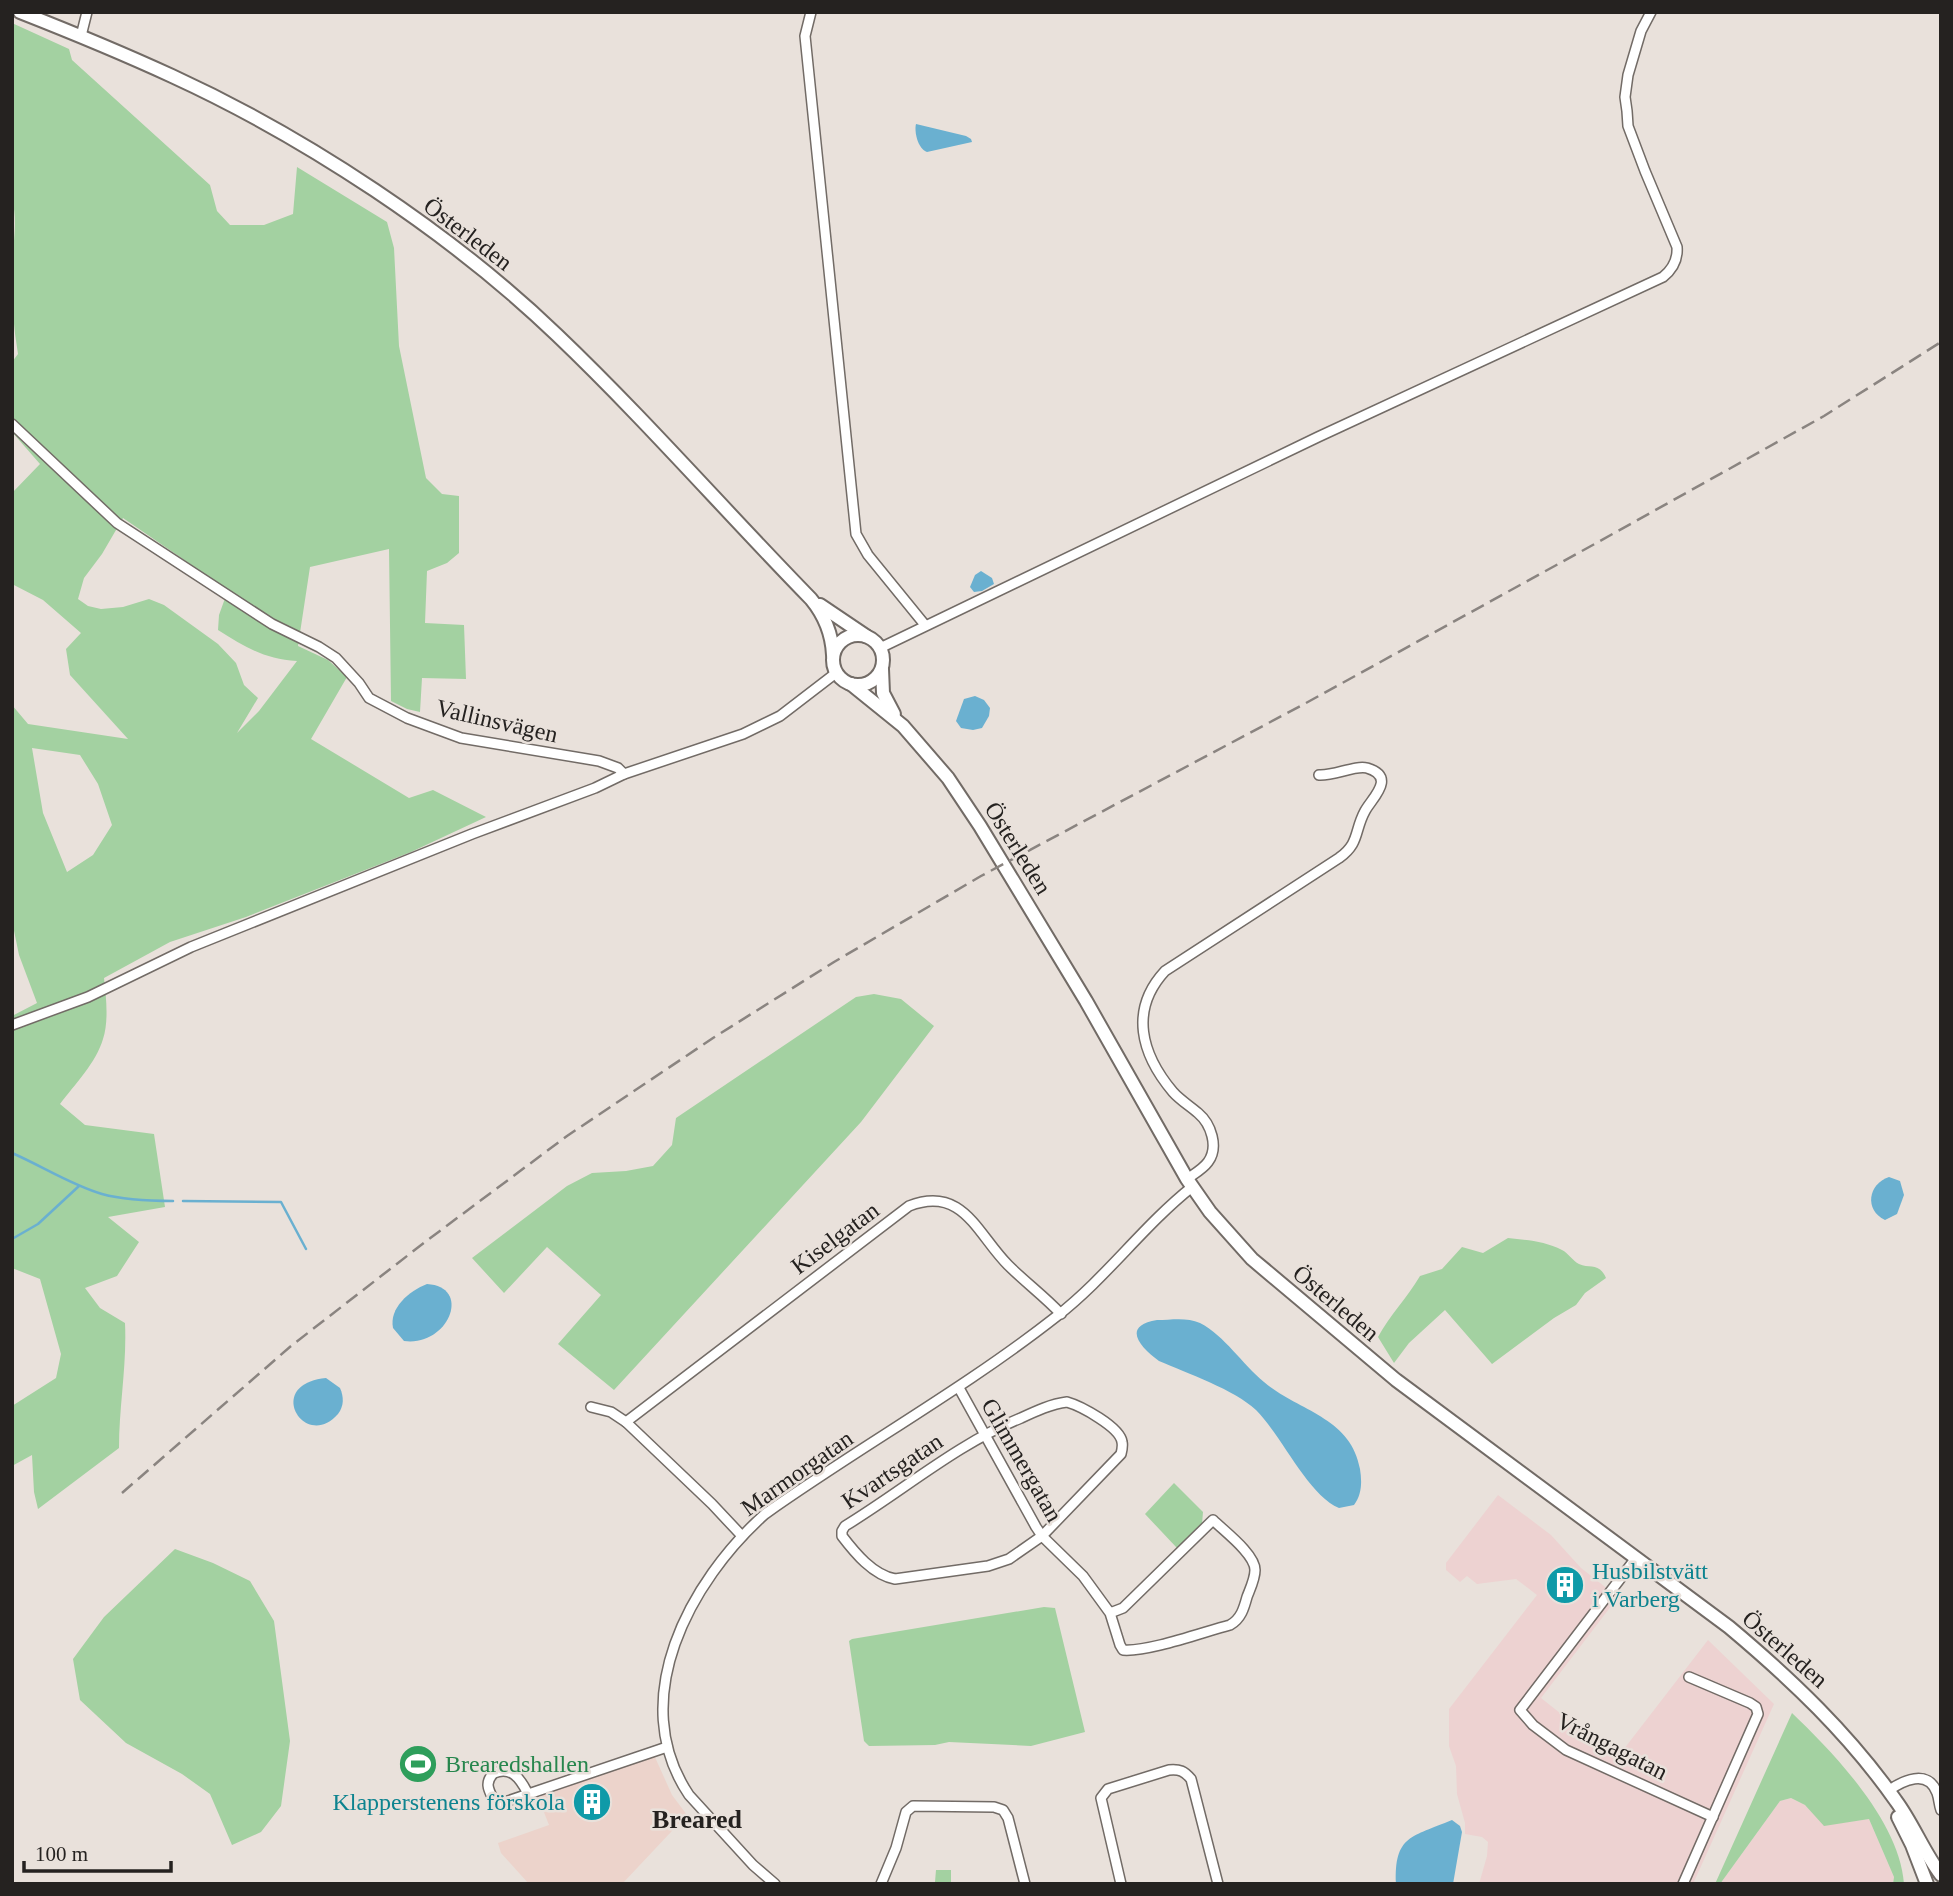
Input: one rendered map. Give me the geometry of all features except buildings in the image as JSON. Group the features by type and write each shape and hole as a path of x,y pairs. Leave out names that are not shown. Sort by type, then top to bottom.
{"main road":[{"name":"Österleden","path":"20,12 173,76 264,123 344,171 443,239 504,287 557,334 811,599 823,615 832,637 836,673 898,721"},
{"name":"Österleden","path":"811,599 880,648 883,657 881,684 884,698 898,721 948,778 980,825 1128,1073 1190,1183 1230,1235 1274,1280 1406,1388 1728,1627 1816,1704 1866,1761 1901,1808 1926,1854 1941,1875"},
{"path":"834,655 839,644 849,637 868,637"},
{"path":"850,684 868,683 877,677 882,667"},
{"name":"Österleden","path":"1888,1791 1889,1800 1912,1845 1927,1884"}],"street":[{"path":"81,37 87,12"},
{"path":"811,12 805,36 856,534 868,555 925,625"},
{"path":"880,648 1318,437 1663,277 1675,263 1677,247 1628,126 1625,97 1628,75 1651,12"},
{"name":"Vallinsvägen","path":"12,424 117,523 272,624 336,658 359,682 369,698 392,711 461,738 599,761 618,768 624,774"},
{"path":"12,1025 88,997 191,947 472,834 595,788 624,774 721,743 764,725 798,704 836,673"},
{"name":"Marmorgatan","path":"775,1884 753,1865 689,1795 681,1783 667,1746 663,1724 666,1679 688,1612 707,1579 742,1536 765,1514 959,1388 1061,1314 1208,1162 1213,1141 1210,1127 1173,1092 1148,1051 1142,1028 1145,1002 1154,982 1165,971 1339,858 1354,844 1366,810 1382,785 1378,775 1363,768 1334,775 1319,775"},
{"name":"Kiselgatan","path":"626,1422 909,1206 922,1201 946,1202 960,1209 1008,1265 1061,1314"},
{"name":"Glimmergatan","path":"959,1388 1042,1536 1083,1576 1110,1614 1123,1650 1144,1648 1236,1622 1254,1579 1255,1566 1246,1552 1213,1520 1123,1608 1110,1614"},
{"path":"984,1434 1067,1402 1092,1413 1122,1439 1121,1454 1042,1536"},
{"path":"591,1406 611,1412 626,1422 742,1536"},
{"name":"Kvartsgatan","path":"984,1434 845,1526 842,1536 874,1570 895,1579 1000,1563 1018,1554 1042,1536"},
{"name":"Vrångagatan","path":"1636,1558 1520,1710 1533,1725 1566,1749 1713,1817"},
{"path":"1683,1884 1757,1717 1757,1711 1751,1703 1689,1677"},
{"path":"527,1793 517,1776 505,1771 494,1773 488,1783 488,1791 496,1805 667,1746"},
{"path":"1121,1884 1101,1798 1108,1789 1179,1769 1191,1779 1218,1884"},
{"path":"1888,1791 1902,1781 1923,1779 1937,1792 1941,1810"},
{"path":"881,1884 896,1848 906,1812 913,1806 994,1807 1003,1810 1008,1818 1025,1884"}],"shaded area":[{"path":"1498,1495 1551,1535 1581,1568 1618,1597 1541,1698 1617,1758 1708,1640 1774,1704 1693,1884 1479,1884 1488,1842 1482,1837 1465,1834 1465,1823 1457,1794 1456,1766 1449,1746 1449,1709 1537,1595 1516,1579 1477,1584 1467,1576 1460,1582 1446,1570 1446,1563"},
{"path":"654,1755 672,1795 687,1815 622,1884 529,1884 501,1853 498,1843 549,1825 538,1797"},
{"path":"1791,1798 1805,1805 1825,1825 1869,1819 1894,1877 1893,1884 1720,1884 1780,1801"}],"green space":[{"path":"12,23 69,49 72,60 210,185 217,211 230,225 264,225 293,214 297,167 387,222 394,248 399,346 426,478 442,494 459,496 459,553 447,563 427,571 425,623 464,625 466,679 422,678 420,712 391,701 389,549 310,567 298,646 328,660 347,677 311,739 409,798 433,790 486,817 411,852 246,917 170,942 104,978 106,1017 100,1048 60,1104 85,1125 154,1134 165,1207 108,1217 139,1242 117,1276 85,1288 100,1308 125,1323 119,1448 38,1509 32,1455 12,1466 12,1406 56,1378 61,1354 40,1279 12,1268 12,1016 37,1003 19,955 12,921 12,705 28,724 128,739 70,675 66,649 81,633 43,600 12,584 12,493 40,464 12,432 12,362 18,354 12,299 15,224 12,199","holes":["123,518 228,590 219,615 218,630 255,651 275,658 297,661 259,711 237,733 258,698 244,685 236,663 218,644 164,605 149,599 123,607 101,609 88,606 78,599 84,578","32,748 80,755 98,784 112,825 93,855 67,872 43,813"]},
{"path":"874,994 901,999 934,1026 861,1122 614,1390 558,1344 601,1295 547,1247 504,1293 472,1258 567,1186 592,1173 653,1166 672,1145 676,1118 856,997"},
{"path":"1508,1238 1556,1247 1579,1264 1597,1268 1606,1278 1585,1293 1576,1305 1492,1364 1445,1310 1409,1343 1394,1363 1378,1337 1420,1276 1442,1269 1462,1247 1483,1253"},
{"path":"1174,1483 1203,1512 1202,1524 1177,1548 1145,1514"},
{"path":"175,1549 250,1581 274,1621 290,1741 281,1806 261,1832 232,1845 210,1794 182,1774 126,1743 80,1700 73,1659 104,1617"},
{"path":"1044,1607 1055,1608 1085,1732 1031,1746 949,1742 935,1745 869,1746 864,1741 849,1641"},
{"path":"1792,1713 1845,1768 1878,1813 1900,1860 1904,1884 1893,1884 1894,1877 1869,1819 1824,1826 1805,1805 1791,1798 1780,1801 1720,1884 1715,1884"},
{"path":"936,1870 951,1870 951,1883 935,1882"}],"water":[{"path":"916,124 966,136 972,142 927,152 917,140"},
{"path":"981,571 992,578 994,584 974,592 970,587 975,575"},
{"path":"975,696 984,700 990,708 989,716 982,728 961,728 956,721 964,699"},
{"path":"1889,1177 1900,1181 1904,1195 1897,1214 1885,1220 1874,1210 1871,1197 1877,1185"},
{"path":"427,1284 441,1288 449,1295 452,1305 449,1316 433,1335 420,1340 404,1341 393,1328 394,1314 407,1296"},
{"path":"1184,1319 1200,1323 1217,1335 1264,1382 1335,1426 1355,1452 1360,1469 1361,1488 1354,1505 1339,1508 1317,1491 1266,1421 1247,1403 1210,1382 1159,1361 1146,1350 1137,1338 1137,1332 1139,1327 1157,1320"},
{"path":"326,1378 340,1388 343,1398 338,1414 325,1424 313,1425 303,1421 293,1402 297,1392 307,1383"},
{"path":"1452,1820 1460,1826 1462,1832 1453,1884 1396,1884 1398,1856 1408,1840"}],"waterway":[{"path":"12,1153 102,1194 137,1200 173,1201"},
{"path":"12,1239 38,1224 79,1186"},
{"path":"183,1201 281,1202 306,1249"}],"railway":[{"path":"122,1493 291,1346 425,1242 567,1136 713,1038 834,962 981,876 1306,703 1600,541 1824,416 1941,342"}],"place":[{"name":"Husbilstvätt i Varberg","path":"1565,1585"},
{"name":"Brearedshallen","path":"418,1764"},
{"name":"Klapperstenens förskola","path":"592,1802"}],"district":[{"name":"Breared","path":"697,1819"}]}
